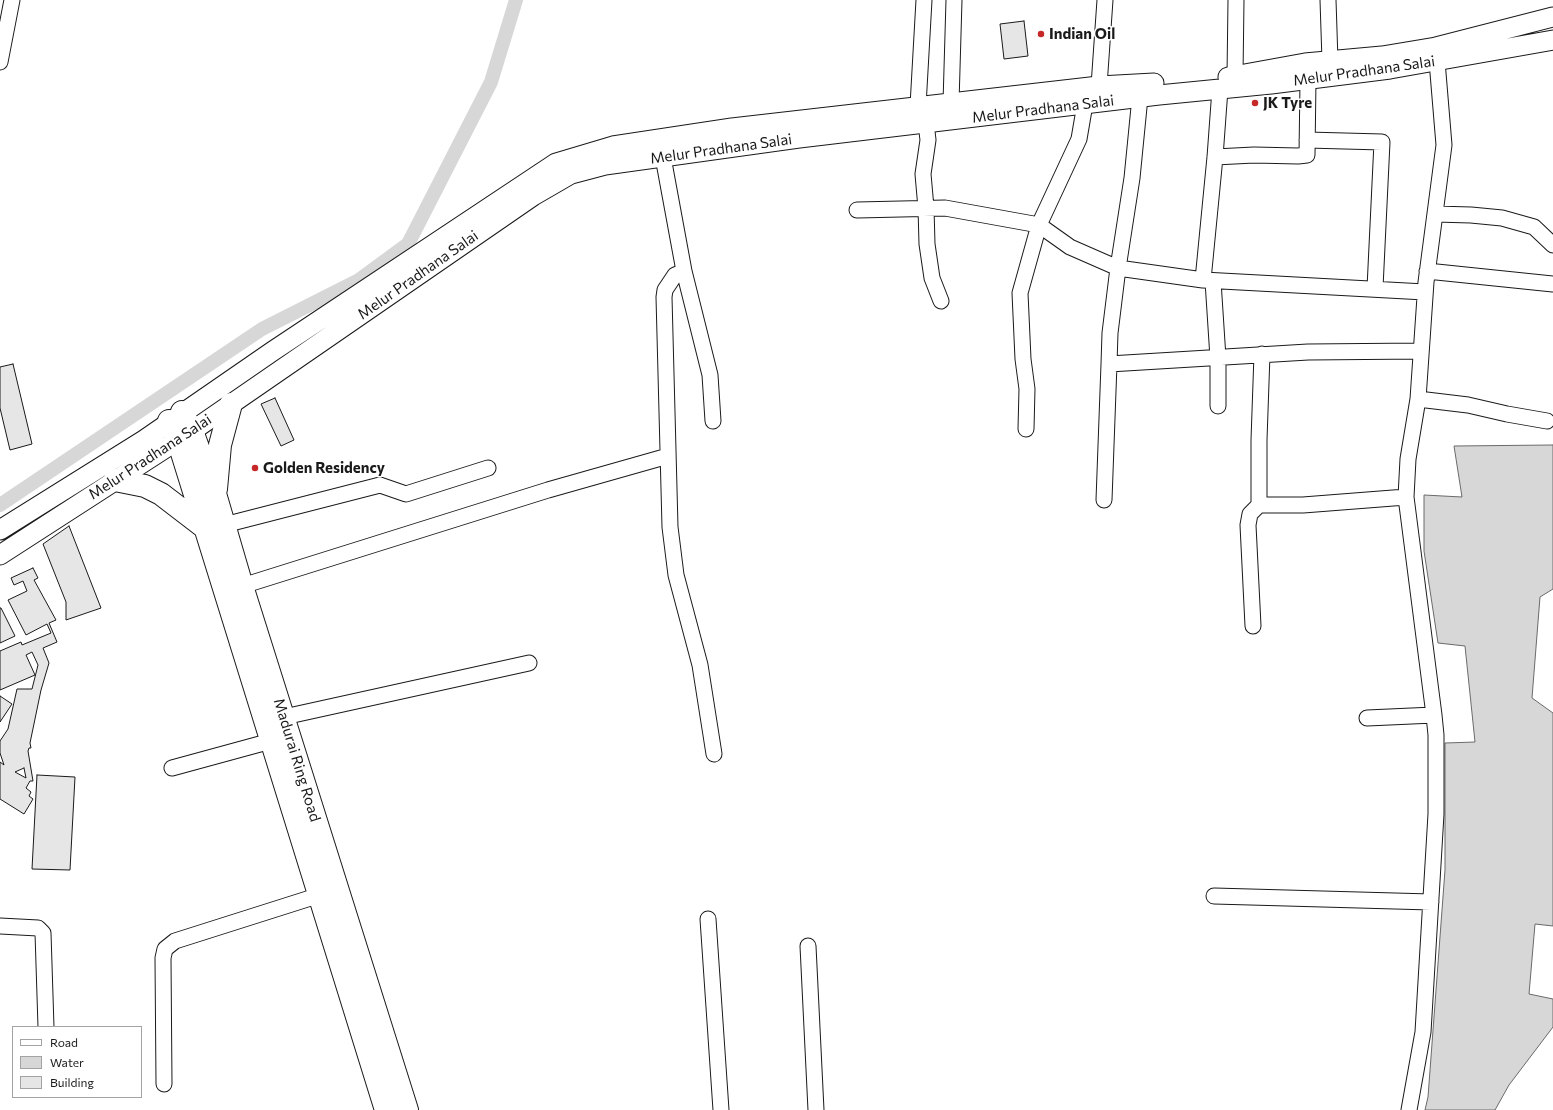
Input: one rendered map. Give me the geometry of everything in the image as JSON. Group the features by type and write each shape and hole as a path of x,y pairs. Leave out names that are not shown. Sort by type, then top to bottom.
{"highway":[{"path":"216,497 220,445 231,404"},
{"name":"Madurai Ring Road","path":"180,426 216,497 214,526 242,586 284,717 402,1109"},
{"name":"Madurai Ring Road","path":"180,426 214,526 271,741 320,895 402,1109"},
{"path":"115,480 144,486 161,494 214,526"}],"main road":[{"name":"Melur Pradhana Salai","path":"0,530 144,440 231,404 533,196 571,174 605,165 926,123 1140,97 1308,80 1390,69 1553,17"},
{"name":"Melur Pradhana Salai","path":"0,555 115,480 180,426 556,163 613,146 732,128 1099,86 1235,76 1305,63 1382,56 1437,54 1553,40"}],"street":[{"path":"0,62 12,0"},
{"path":"918,106 924,0"},
{"path":"951,103 954,0"},
{"path":"1099,86 1105,0"},
{"path":"1235,76 1236,0"},
{"path":"1328,0 1330,61"},
{"path":"1409,1110 1423,1032 1436,814 1436,735 1406,497 1408,459 1418,398 1427,271 1444,145 1437,54"},
{"path":"1215,157 1254,155 1298,156 1307,154 1308,80"},
{"path":"1218,406 1218,358 1208,280 1220,89"},
{"path":"1104,500 1110,333 1118,268 1132,178 1140,97"},
{"path":"1026,429 1027,388 1023,359 1020,293 1038,225 1079,139 1085,104"},
{"path":"926,123 928,140 923,174 927,244 932,278 941,301"},
{"path":"1307,140 1382,142 1375,288"},
{"path":"663,157 684,271 710,375 713,421"},
{"path":"857,210 945,208 1038,225 1070,247 1118,268 1208,280 1375,288 1425,292"},
{"path":"1435,214 1502,218 1534,227 1553,245"},
{"path":"684,271 675,275 665,290 664,297 670,527 676,575 700,665 714,754"},
{"path":"1427,271 1553,284"},
{"path":"1109,364 1308,352 1421,351"},
{"path":"1259,505 1259,440 1262,354"},
{"path":"1418,398 1468,405 1547,421"},
{"path":"242,586 548,490 668,456"},
{"path":"214,526 380,485 406,494 488,468"},
{"path":"1253,626 1248,525 1250,514 1259,505 1303,505 1406,497"},
{"path":"284,717 529,663"},
{"path":"1367,718 1434,715"},
{"path":"172,768 271,741"},
{"path":"164,1084 163,958 165,949 175,941 320,895"},
{"path":"1214,896 1431,902"},
{"path":"708,919 722,1110"},
{"path":"0,926 38,928 43,933 46,1026"},
{"path":"808,946 816,1110"}],"water":[{"path":"1553,445 1553,589 1540,597 1532,698 1553,713 1553,926 1535,924 1529,994 1553,999 1553,1027 1509,1085 1495,1110 1425,1110 1428,1097 1445,870 1445,743 1475,742 1465,646 1438,643 1424,551 1424,495 1462,497 1454,446"}],"building":[{"path":"1024,21 1028,56 1004,59 1000,24"},
{"path":"13,364 32,444 10,450 0,408 0,367"},
{"path":"275,398 294,440 281,446 261,404"},
{"path":"69,526 101,608 66,620 66,602 43,544"},
{"path":"33,568 38,578 34,580 56,620 49,623 57,642 43,648 49,663 41,690 30,743 31,748 29,748 28,751 33,781 30,781 26,788 31,792 29,796 33,799 24,814 0,799 0,762 4,765 0,753 0,741 8,729 17,689 32,689 38,665 32,652 26,655 35,675 0,690 0,651 21,642 22,645 51,633 47,624 26,635 8,600 27,591 23,581 14,585 11,578","holes":["24,768 26,778 15,772"]},
{"path":"0,608 15,636 0,643"},
{"path":"0,696 12,704 0,722"},
{"path":"37,775 75,777 70,870 32,869"}],"waterway":[{"path":"0,505 262,329 359,280 408,244 491,82 516,0"}],"place":[{"name":"Indian Oil","path":"1041,34"},
{"name":"JK Tyre","path":"1255,103"},
{"name":"Golden Residency","path":"255,468"}]}
